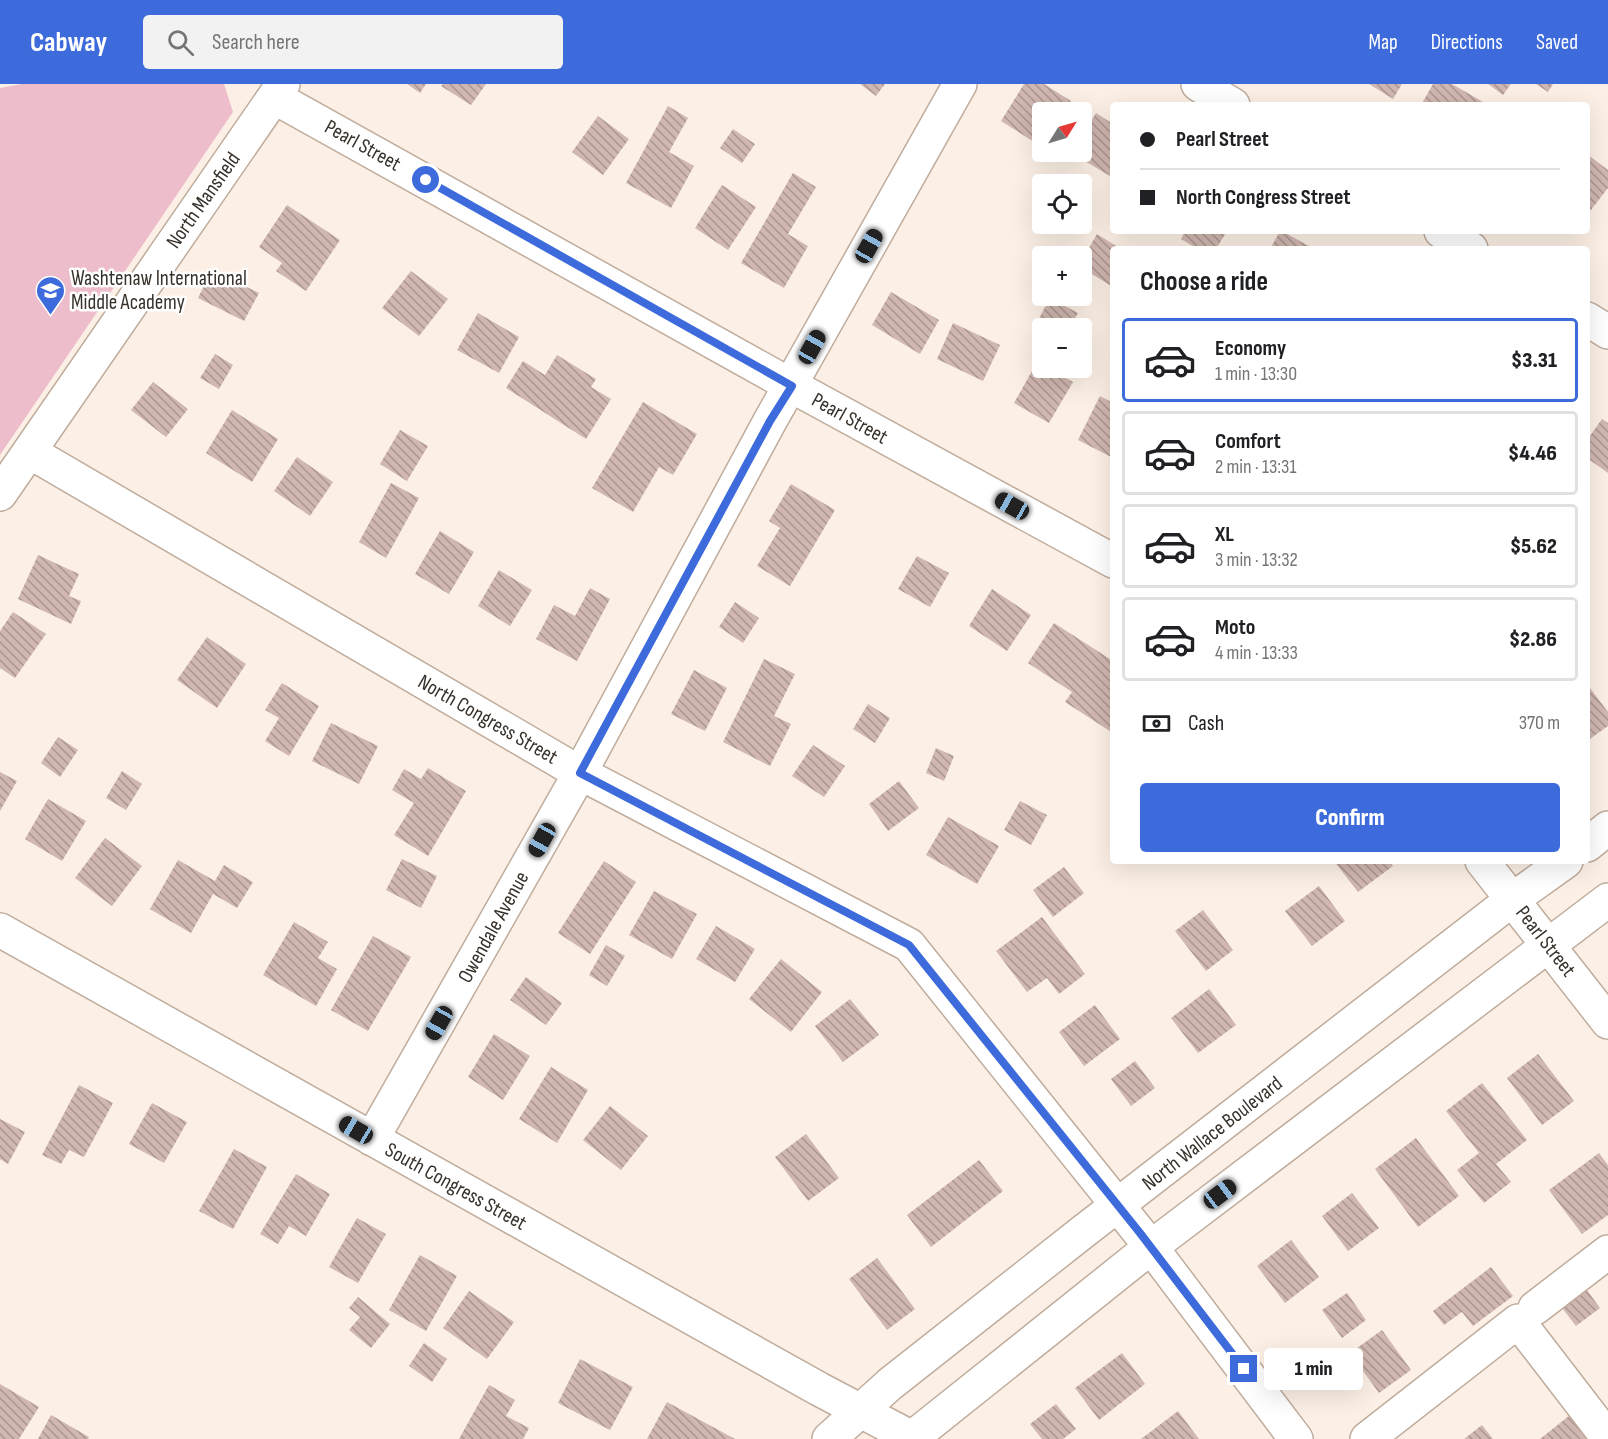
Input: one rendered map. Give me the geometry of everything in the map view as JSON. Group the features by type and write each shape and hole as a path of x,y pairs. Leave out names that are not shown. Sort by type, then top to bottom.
{"street":[{"name":"Owendale Avenue","path":"372,1139 580,773 770,421 792,386 960,84"},
{"path":"1198,84 1228,102"},
{"name":"Pearl Street","path":"278,91 792,386 1110,559"},
{"name":"North Mansfield","path":"0,494 278,91"},
{"path":"1446,234 1466,246"},
{"path":"1590,321 1608,332"},
{"name":"North Congress Street","path":"30,452 580,773 909,945 1151,1247 1296,1439"},
{"path":"1590,842 1608,828"},
{"name":"Pearl Street","path":"1484,864 1608,1022"},
{"name":"North Wallace Boulevard","path":"829,1439 890,1384 1118,1205 1513,899 1562,864"},
{"path":"913,1438 1151,1247 1608,900"},
{"name":"South Congress Street","path":"0,930 819,1389 913,1438"},
{"path":"1535,1308 1608,1252"},
{"path":"1367,1439 1518,1321 1608,1438"}],"shaded area":[{"name":"Washtenaw International Middle Academy","path":"22,84 224,84 233,112 0,455 0,88"}],"building":[{"path":"407,84 426,84 420,93"},
{"path":"443,84 486,84 471,105 441,86"},
{"path":"860,84 885,84 876,96"},
{"path":"1024,84 1044,84 1071,101 1032,102 1032,141 1001,121"},
{"path":"1369,84 1402,84 1393,99"},
{"path":"1433,84 1452,84 1483,102 1423,102"},
{"path":"1488,84 1511,84 1503,95"},
{"path":"1536,84 1553,84 1548,92"},
{"path":"668,106 688,118 669,152 694,166 671,208 626,183"},
{"path":"1096,113 1110,122 1110,176 1087,162 1092,162 1092,120"},
{"path":"598,116 629,139 603,175 572,152"},
{"path":"733,129 755,144 742,163 720,148"},
{"path":"1590,156 1608,170 1608,188 1590,211"},
{"path":"793,173 816,187 788,234 808,246 784,288 741,263"},
{"path":"722,185 756,207 728,250 695,228"},
{"path":"287,205 340,240 306,291 276,271 282,263 259,247"},
{"path":"1097,234 1116,246 1110,246 1110,285 1092,274 1092,246 1090,246"},
{"path":"1184,234 1225,234 1218,246 1193,246 1181,239"},
{"path":"1278,234 1287,234 1309,246 1272,246"},
{"path":"212,270 259,293 244,321 198,298"},
{"path":"411,271 448,299 419,336 382,308"},
{"path":"891,292 939,320 920,354 872,325"},
{"path":"1046,306 1065,306 1078,313 1075,318 1039,318"},
{"path":"478,313 519,337 499,373 457,350"},
{"path":"953,323 1000,345 983,381 937,359"},
{"path":"215,354 233,365 219,389 200,378"},
{"path":"557,355 596,379 591,387 611,399 586,439 506,388 523,361 545,375"},
{"path":"1032,371 1032,378 1066,378 1073,382 1049,423 1014,403"},
{"path":"153,382 188,409 166,437 131,410"},
{"path":"1100,396 1110,401 1110,456 1078,440"},
{"path":"643,402 697,434 673,475 659,467 633,512 592,488"},
{"path":"232,410 278,439 252,482 206,453"},
{"path":"1602,419 1608,423 1608,473 1590,460 1590,436"},
{"path":"400,430 428,446 407,481 380,464"},
{"path":"297,457 333,482 310,516 274,491"},
{"path":"391,483 419,498 386,558 359,542"},
{"path":"791,484 835,510 790,586 757,566 780,528 769,521"},
{"path":"440,531 474,552 449,594 415,574"},
{"path":"38,555 79,574 69,596 81,601 71,624 18,599"},
{"path":"917,556 949,573 930,607 898,589"},
{"path":"499,570 532,590 510,626 478,606"},
{"path":"590,588 610,599 577,661 536,639 554,605 575,616"},
{"path":"992,589 1031,615 1007,651 969,626"},
{"path":"735,602 759,618 743,643 719,627"},
{"path":"13,612 46,634 15,678 0,668 0,631"},
{"path":"1054,623 1110,659 1110,731 1065,702 1072,692 1028,663"},
{"path":"207,637 246,664 217,708 177,680"},
{"path":"764,659 795,674 774,716 791,724 770,766 723,742"},
{"path":"694,670 727,688 705,731 671,714"},
{"path":"282,683 319,706 289,756 265,741 279,718 265,710"},
{"path":"1590,688 1608,712 1608,726 1590,739"},
{"path":"868,704 890,718 875,743 853,729"},
{"path":"331,723 378,746 359,784 312,761"},
{"path":"58,737 78,750 60,777 41,763"},
{"path":"813,745 845,766 824,797 792,776"},
{"path":"936,748 954,756 944,781 926,773"},
{"path":"428,768 466,791 428,856 394,835 414,803 392,790 404,769 421,779"},
{"path":"122,771 142,784 126,810 106,798"},
{"path":"0,772 17,781 0,811"},
{"path":"899,781 919,808 888,831 869,804"},
{"path":"48,799 86,821 62,861 25,839"},
{"path":"1020,801 1047,815 1031,845 1004,830"},
{"path":"948,817 999,846 977,884 926,855"},
{"path":"105,838 142,866 112,906 75,878"},
{"path":"402,859 437,876 421,908 386,890"},
{"path":"178,860 215,881 224,865 253,882 237,908 213,894 191,933 150,909"},
{"path":"604,861 636,882 590,954 558,933"},
{"path":"1336,864 1391,864 1393,866 1358,892"},
{"path":"1064,867 1084,893 1053,917 1033,890"},
{"path":"1319,886 1345,921 1312,946 1285,911"},
{"path":"654,891 697,914 672,959 629,935"},
{"path":"1203,910 1233,950 1206,971 1175,931"},
{"path":"1042,917 1085,974 1059,994 1047,978 1027,992 996,951"},
{"path":"294,922 328,942 318,958 337,969 316,1006 263,975"},
{"path":"716,926 755,949 735,982 696,959"},
{"path":"373,936 411,957 368,1031 331,1010"},
{"path":"606,945 625,956 607,986 589,975"},
{"path":"781,959 822,992 791,1032 749,999"},
{"path":"526,977 562,1003 546,1025 510,1000"},
{"path":"1209,989 1236,1025 1198,1053 1171,1018"},
{"path":"850,999 879,1035 843,1062 815,1026"},
{"path":"1095,1005 1120,1039 1084,1066 1059,1032"},
{"path":"494,1034 530,1056 503,1100 468,1077"},
{"path":"1538,1054 1574,1101 1542,1125 1507,1078"},
{"path":"1135,1061 1155,1088 1131,1106 1111,1079"},
{"path":"551,1067 588,1090 557,1143 519,1119"},
{"path":"1482,1083 1527,1140 1496,1164 1511,1182 1484,1203 1457,1170 1479,1153 1446,1111"},
{"path":"79,1085 113,1103 84,1157 69,1150 61,1164 42,1155"},
{"path":"152,1103 187,1122 164,1163 129,1144"},
{"path":"610,1106 648,1136 621,1170 583,1140"},
{"path":"0,1119 25,1132 8,1164 0,1159"},
{"path":"806,1134 839,1178 808,1201 775,1157"},
{"path":"1416,1138 1459,1196 1418,1227 1375,1169"},
{"path":"234,1149 267,1167 233,1229 199,1211"},
{"path":"1599,1153 1608,1165 1608,1215 1582,1234 1549,1190"},
{"path":"979,1160 1003,1191 931,1247 907,1215"},
{"path":"296,1174 330,1194 306,1236 289,1226 278,1244 260,1234"},
{"path":"1352,1193 1379,1228 1348,1251 1322,1216"},
{"path":"357,1218 386,1234 358,1283 329,1267"},
{"path":"1291,1240 1319,1277 1285,1303 1257,1266"},
{"path":"420,1255 457,1276 426,1331 389,1310"},
{"path":"877,1258 915,1309 887,1330 849,1279"},
{"path":"1491,1267 1513,1296 1473,1326 1462,1312 1444,1325 1433,1311"},
{"path":"1584,1286 1600,1308 1576,1326 1559,1304"},
{"path":"469,1291 514,1322 487,1359 443,1328"},
{"path":"1347,1293 1366,1320 1342,1338 1322,1310"},
{"path":"358,1297 390,1324 371,1348 349,1330 360,1317 349,1308"},
{"path":"1382,1330 1411,1370 1379,1393 1350,1353"},
{"path":"424,1343 447,1359 432,1382 409,1366"},
{"path":"1122,1353 1145,1384 1099,1420 1075,1388"},
{"path":"580,1359 633,1387 610,1430 558,1403"},
{"path":"0,1384 39,1407 19,1439 0,1439"},
{"path":"489,1385 515,1400 506,1416 529,1428 523,1439 459,1439"},
{"path":"667,1402 735,1439 647,1439"},
{"path":"1056,1404 1076,1429 1063,1439 1042,1439 1030,1424"},
{"path":"1178,1411 1199,1439 1141,1439"},
{"path":"51,1415 89,1437 88,1439 38,1439"},
{"path":"1570,1415 1588,1439 1540,1439"},
{"path":"1482,1425 1493,1439 1464,1439"}],"place":[{"name":"Washtenaw International Middle Academy","path":"50,316"}],"route":[{"path":"426,180 792,386 770,421 580,773 909,945 1118,1205 1244,1369"}]}
